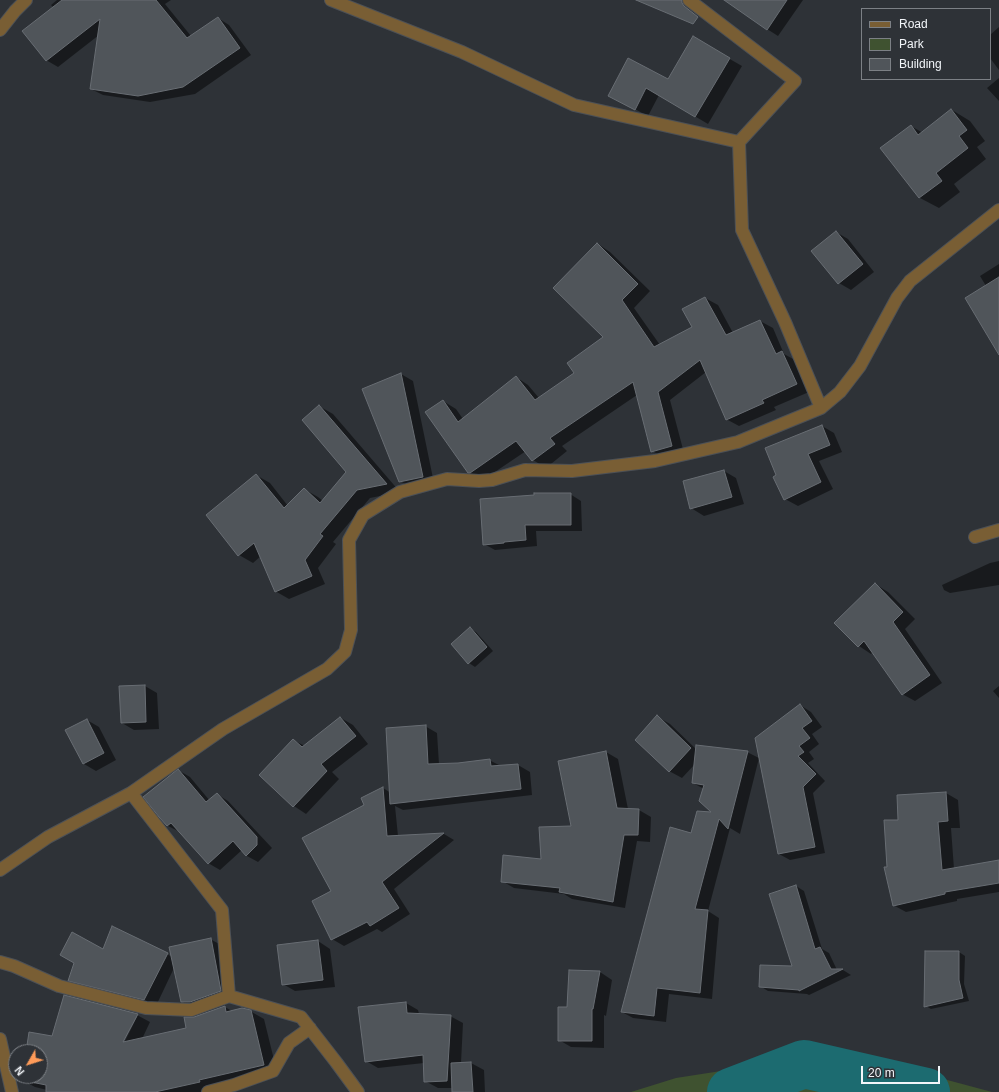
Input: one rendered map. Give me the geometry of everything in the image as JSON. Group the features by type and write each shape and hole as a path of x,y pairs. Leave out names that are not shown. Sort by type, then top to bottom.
{"street":[{"path":"0,30 26,0"},
{"path":"332,0 462,52 574,105 739,142"},
{"path":"689,0 795,81 739,142 742,230 785,322 821,408"},
{"path":"0,870 48,837 131,793 223,729 327,669 345,652 351,630 349,540 363,515 400,492 447,479 479,482 492,480 525,470 572,471 655,461 738,442 821,408 840,392 860,366 897,298 910,281 999,210"},
{"path":"975,537 999,530"},
{"path":"131,793 222,910 229,996"},
{"path":"0,962 14,966 59,986 146,1008 191,1010 229,996 301,1017 358,1092"},
{"path":"208,1092 234,1085 273,1071 289,1042 310,1028"},
{"path":"0,1040 12,1092"}],"green space":[{"path":"843,1052 992,1092 631,1092 676,1078"}],"building":[{"path":"62,0 156,0 187,38 218,17 240,48 183,87 138,96 90,89 100,19 46,61 22,31"},
{"path":"636,0 682,0 684,6 698,17 693,24"},
{"path":"724,0 787,0 767,30"},
{"path":"693,36 730,58 695,117 646,88 635,110 608,96 628,58 668,79"},
{"path":"951,109 967,130 959,136 968,148 936,173 942,181 919,198 880,148 911,125 918,135"},
{"path":"836,231 863,264 838,284 811,251"},
{"path":"597,243 638,284 622,300 654,347 692,327 682,309 705,297 726,335 760,320 776,354 782,351 797,384 762,400 764,403 726,420 700,360 658,392 672,446 651,452 633,382 550,438 555,444 532,461 516,441 468,473 425,412 443,400 458,422 516,376 535,400 574,373 567,363 603,337 553,288"},
{"path":"999,277 999,355 965,298"},
{"path":"401,373 423,477 399,482 362,389"},
{"path":"319,405 387,484 357,490 320,534 323,536 305,560 312,576 275,592 254,543 238,556 206,515 256,474 284,508 304,488 320,503 346,472 302,420"},
{"path":"822,425 830,445 808,454 821,482 784,500 773,477 776,475 765,448"},
{"path":"724,470 732,497 690,509 683,481"},
{"path":"534,493 571,493 571,525 525,525 526,540 483,545 480,499 534,495"},
{"path":"875,583 903,612 893,622 930,675 902,695 864,641 858,647 834,623"},
{"path":"470,627 487,647 468,664 451,644"},
{"path":"145,685 146,722 121,723 119,686"},
{"path":"800,704 812,721 802,728 810,738 799,746 804,752 798,756 816,774 803,787 815,847 778,854 755,738"},
{"path":"657,715 691,748 669,772 635,740"},
{"path":"340,717 356,736 321,764 327,771 293,807 259,775 293,739 302,747"},
{"path":"87,719 104,753 83,764 65,730"},
{"path":"426,725 428,764 458,763 490,759 491,766 518,764 521,789 390,804 386,728"},
{"path":"696,745 748,751 728,829 719,819 695,909 708,910 700,993 657,988 654,1016 621,1012 670,827 691,833 697,811 711,812 699,801 704,785 692,783"},
{"path":"606,751 617,808 639,809 638,835 624,835 613,902 559,892 560,888 501,882 503,855 541,859 539,827 571,826 558,761"},
{"path":"178,769 206,802 217,793 257,837 257,845 246,856 233,841 208,864 171,823 167,826 143,797"},
{"path":"383,787 387,836 444,833 382,882 399,908 370,926 367,922 331,940 312,901 331,891 302,838 364,805 361,798"},
{"path":"946,792 948,821 938,822 942,870 999,860 999,883 945,892 945,894 893,906 884,867 887,867 884,820 898,820 897,795"},
{"path":"796,885 815,949 820,947 831,969 843,969 799,991 759,987 760,965 792,966 769,894"},
{"path":"112,926 168,953 144,1000 68,981 74,963 60,955 72,932 103,949"},
{"path":"211,938 221,991 190,1002 181,1002 169,947"},
{"path":"318,940 323,980 282,985 277,945"},
{"path":"925,951 959,951 959,980 963,998 924,1007"},
{"path":"569,970 600,971 592,1009 592,1041 558,1041 558,1007 567,1007"},
{"path":"64,995 138,1014 123,1042 186,1028 184,1017 194,1017 225,1006 226,1012 242,1008 251,1010 264,1065 155,1092 46,1092 46,1085 41,1084 48,1084 48,1044 27,1044 29,1032 52,1036"},
{"path":"406,1002 407,1013 451,1015 447,1081 424,1082 423,1055 365,1062 358,1007"},
{"path":"471,1062 473,1092 452,1092 451,1063"}],"waterway":[{"path":"731,1092 804,1064 926,1092"}]}
